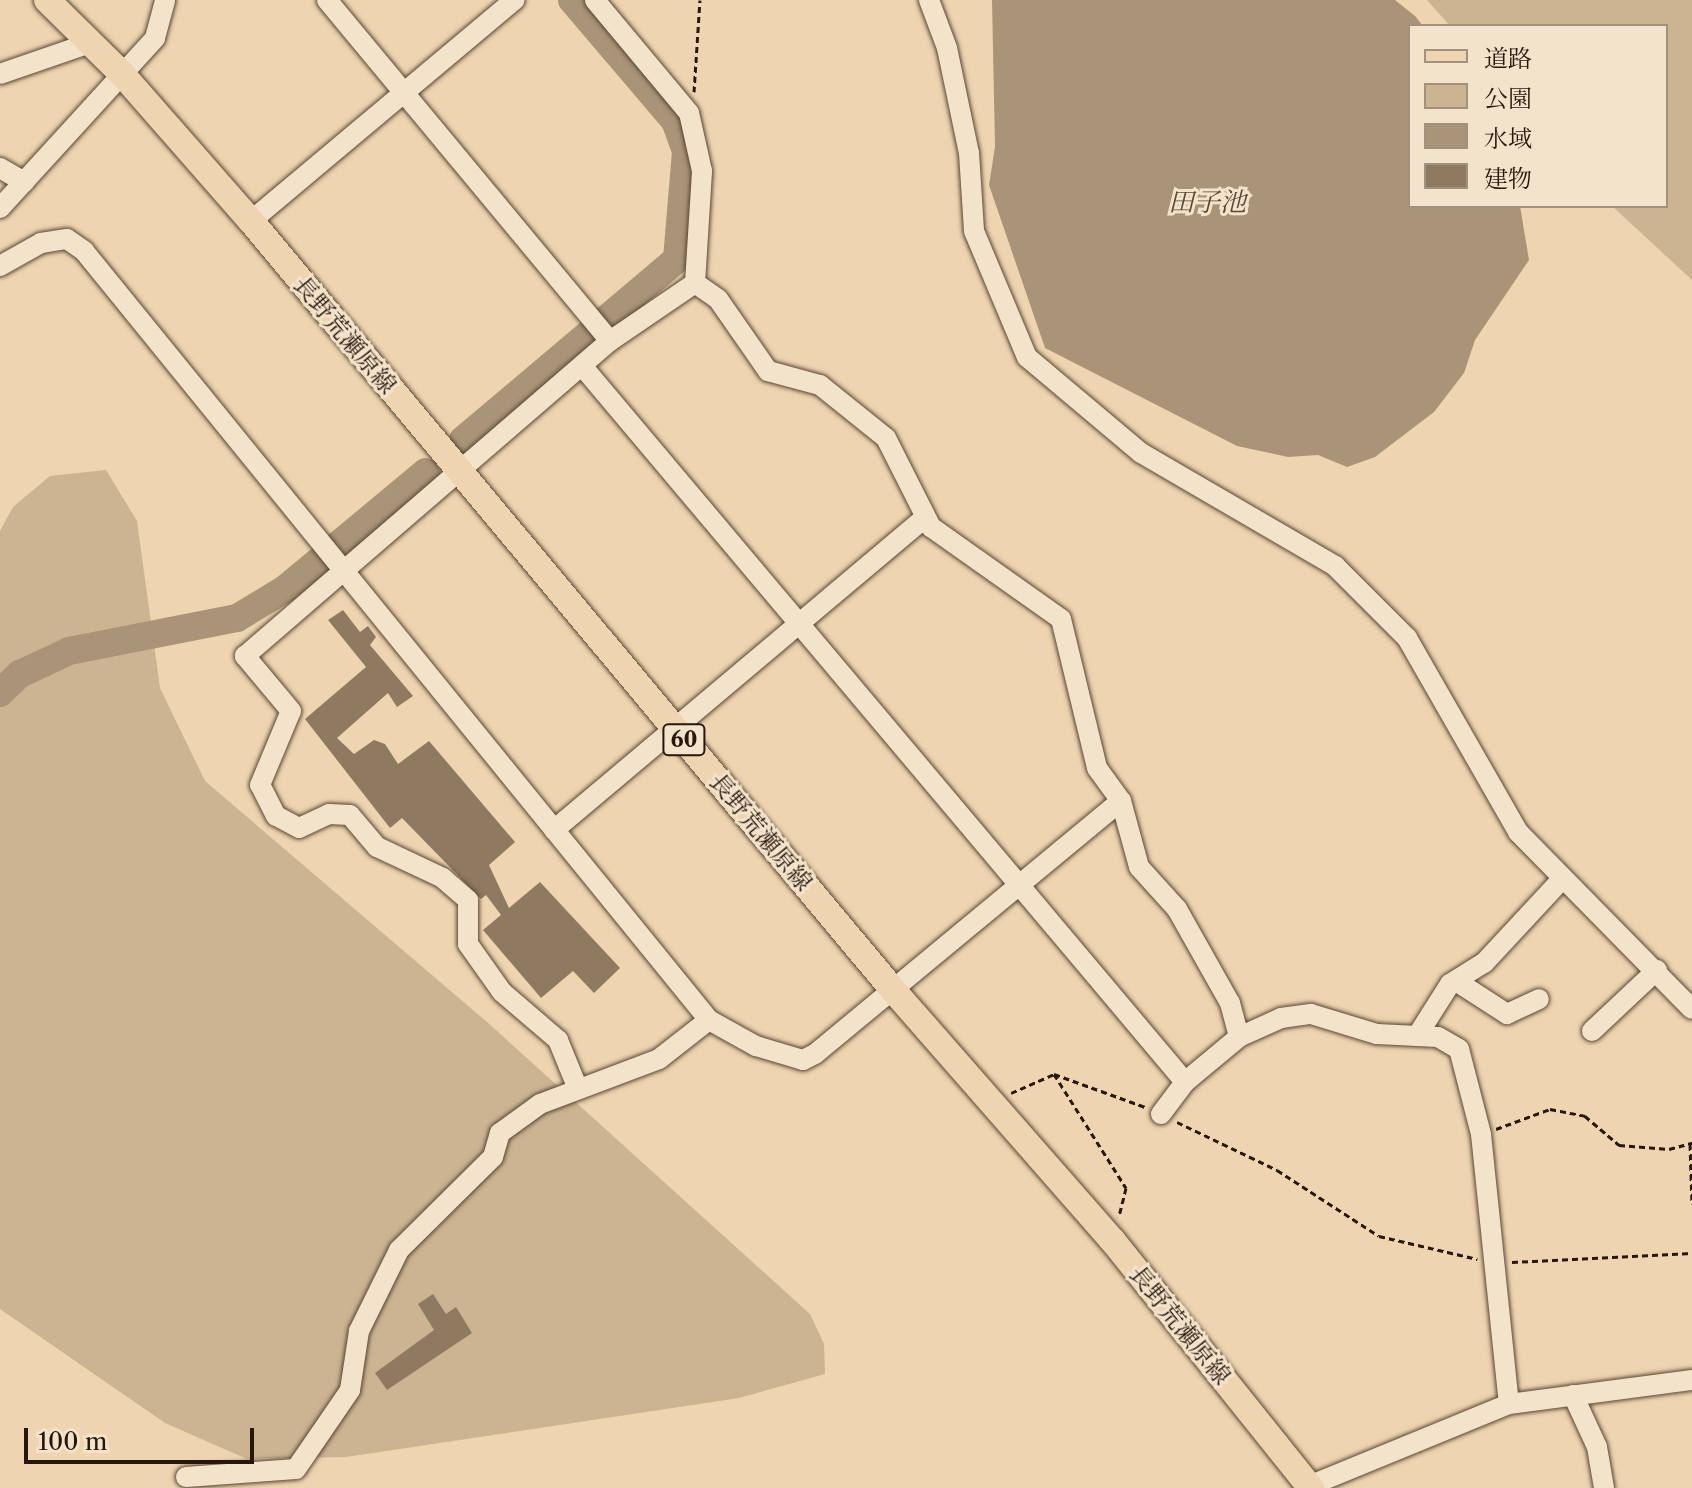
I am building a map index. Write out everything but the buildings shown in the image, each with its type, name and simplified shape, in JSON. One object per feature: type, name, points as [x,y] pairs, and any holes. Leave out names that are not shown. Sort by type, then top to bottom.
[{"type":"main road","name":"長野荒瀬原線","points":[[47,0],[123,75],[251,221],[894,991],[1113,1241],[1308,1487]]},
{"type":"street","points":[[0,208],[123,75],[163,25],[165,0]]},
{"type":"street","points":[[327,0],[608,338]]},
{"type":"street","points":[[251,221],[514,0]]},
{"type":"street","points":[[595,0],[689,113],[702,171],[695,283]]},
{"type":"street","points":[[929,0],[947,48],[969,153],[974,231],[1027,357],[1141,453],[1335,566],[1407,638],[1518,832],[1561,880],[1657,970],[1692,1009]]},
{"type":"street","points":[[0,74],[90,43]]},
{"type":"street","points":[[0,168],[24,182]]},
{"type":"street","points":[[0,266],[41,243],[67,239],[84,251],[317,545],[709,1020],[756,1046],[803,1060],[894,991],[1121,801]]},
{"type":"street","points":[[578,1089],[558,1040],[502,992],[468,944],[468,900],[443,878],[377,847],[350,815],[329,814],[299,828],[276,816],[260,785],[291,711],[245,656],[337,569],[583,367],[608,338],[695,283]]},
{"type":"street","points":[[695,283],[718,299],[768,371],[820,385],[886,438],[924,518],[1061,619],[1097,768],[1121,801],[1139,867],[1177,909],[1230,1003],[1239,1037]]},
{"type":"street","points":[[583,367],[1023,884],[1185,1082]]},
{"type":"street","points":[[554,830],[676,731],[924,518]]},
{"type":"street","points":[[1417,1036],[1456,981],[1484,963],[1561,880]]},
{"type":"street","points":[[1592,1031],[1657,970]]},
{"type":"street","points":[[1456,981],[1507,1014],[1539,999]]},
{"type":"street","points":[[1161,1114],[1185,1082],[1239,1037],[1281,1018],[1311,1014],[1377,1034],[1438,1037],[1459,1049],[1481,1134],[1509,1404]]},
{"type":"street","points":[[186,1477],[296,1469],[350,1390],[359,1331],[399,1250],[493,1157],[500,1133],[540,1104],[659,1059],[709,1020]]},
{"type":"street","points":[[1308,1487],[1509,1404],[1692,1380]]},
{"type":"street","points":[[1573,1395],[1597,1447],[1604,1488]]},
{"type":"path","points":[[689,113],[700,0]]},
{"type":"path","points":[[1054,1074],[1126,1188],[1113,1241]]},
{"type":"path","points":[[990,1101],[1054,1074],[1161,1114],[1277,1170],[1379,1236],[1494,1263],[1692,1253]]},
{"type":"path","points":[[1481,1134],[1550,1109],[1594,1120],[1619,1145],[1669,1149],[1691,1144],[1692,1204]]},
{"type":"green space","points":[[1427,0],[1692,0],[1692,280],[1614,208],[1668,208],[1668,24],[1448,24]]},
{"type":"green space","points":[[106,470],[137,521],[160,688],[205,781],[487,1022],[810,1314],[824,1344],[825,1374],[739,1398],[346,1457],[247,1459],[165,1423],[0,1309],[0,531],[13,507],[50,476]]},
{"type":"water","name":"田子池","points":[[992,0],[1395,0],[1421,24],[1408,24],[1408,208],[1520,208],[1529,260],[1475,340],[1464,373],[1434,412],[1375,457],[1347,467],[1318,455],[1288,457],[1237,446],[1045,348],[989,185],[995,147]]},
{"type":"waterway","points":[[463,440],[677,259],[686,151],[675,121],[572,0]]},
{"type":"waterway","points":[[0,693],[20,674],[69,651],[237,618],[285,589],[426,472]]}]
